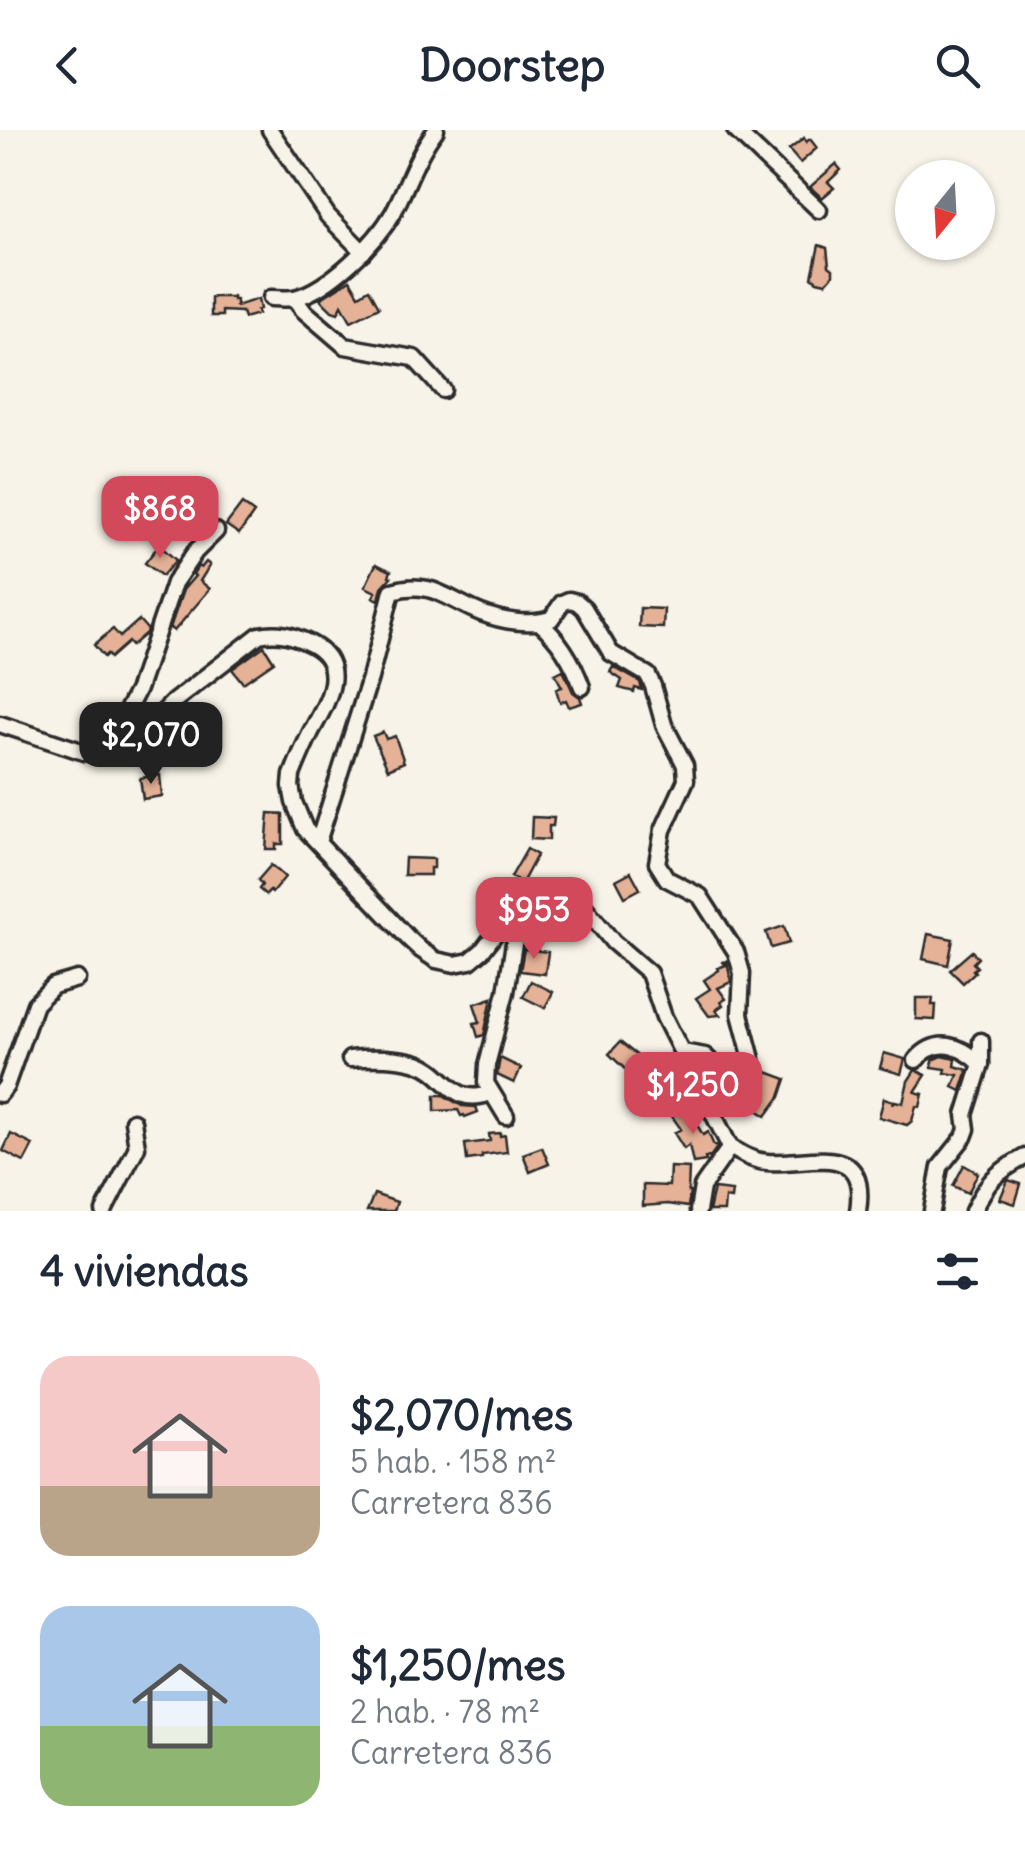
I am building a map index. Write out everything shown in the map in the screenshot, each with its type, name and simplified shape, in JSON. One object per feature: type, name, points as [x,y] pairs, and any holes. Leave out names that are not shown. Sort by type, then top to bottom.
[{"type":"street","points":[[270,130],[328,216],[364,252]]},
{"type":"street","points":[[271,298],[294,298],[335,277],[364,252],[392,215],[422,148],[436,130]]},
{"type":"street","points":[[735,130],[819,210]]},
{"type":"street","points":[[294,298],[345,346],[414,358],[444,390]]},
{"type":"street","points":[[104,755],[138,689],[174,583],[195,552],[216,531]]},
{"type":"street","points":[[318,842],[370,678],[392,592],[429,589],[480,612],[523,622],[551,619],[562,603],[577,602],[612,652],[648,675],[654,686],[664,725],[684,766],[686,780],[664,830],[657,863],[667,879],[700,896],[736,952],[742,973],[740,1014],[752,1058],[748,1078],[733,1084],[704,1056],[682,1052]]},
{"type":"street","points":[[540,622],[564,650],[582,687]]},
{"type":"street","points":[[0,724],[84,752],[118,752],[131,745],[173,702],[259,635],[275,632],[308,642],[322,650],[329,660],[332,684],[327,704],[292,775],[294,802],[305,828],[408,938],[436,960],[455,964],[470,961],[521,899],[547,891],[574,898],[613,942],[649,973],[664,1017],[730,1147],[747,1157],[768,1162],[829,1158],[840,1162],[858,1178],[858,1211]]},
{"type":"street","points":[[506,1116],[486,1083],[486,1065],[506,992],[521,899]]},
{"type":"street","points":[[0,1094],[35,1004],[52,986],[77,979]]},
{"type":"street","points":[[932,1211],[940,1167],[967,1129],[965,1115],[981,1064],[981,1041]]},
{"type":"street","points":[[916,1060],[929,1048],[943,1045],[968,1052],[981,1064]]},
{"type":"street","points":[[350,1058],[417,1062],[464,1096],[476,1098],[491,1093]]},
{"type":"street","points":[[104,1211],[137,1147],[133,1121]]},
{"type":"street","points":[[698,1211],[702,1186],[730,1147]]},
{"type":"street","points":[[972,1211],[986,1184],[1025,1157]]},
{"type":"building","points":[[804,138],[817,148],[800,163],[789,150]]},
{"type":"building","points":[[836,164],[841,170],[828,182],[834,188],[822,198],[810,187]]},
{"type":"building","points":[[819,245],[827,248],[829,266],[833,269],[826,283],[812,277]]},
{"type":"building","points":[[350,280],[359,295],[369,289],[379,307],[351,321],[342,305],[338,313],[320,299]]},
{"type":"building","points":[[214,297],[233,297],[236,306],[258,299],[260,309],[258,314],[244,318],[242,312],[222,311],[222,316],[211,316]]},
{"type":"building","points":[[242,504],[254,513],[239,534],[226,525]]},
{"type":"building","points":[[159,545],[176,560],[162,576],[145,563]]},
{"type":"building","points":[[206,562],[210,565],[200,581],[210,589],[174,631],[170,628],[183,590],[198,566],[201,568]]},
{"type":"building","points":[[376,564],[391,571],[379,600],[373,597],[376,592],[365,587]]},
{"type":"building","points":[[640,608],[664,609],[663,628],[639,627]]},
{"type":"building","points":[[139,620],[146,633],[110,658],[107,654],[104,657],[94,645],[113,629],[120,637]]},
{"type":"building","points":[[264,646],[274,662],[243,683],[232,669]]},
{"type":"building","points":[[613,667],[640,682],[642,690],[619,688],[622,680],[610,672]]},
{"type":"building","points":[[563,670],[582,703],[569,707],[566,700],[560,702],[556,689],[562,687],[555,674]]},
{"type":"building","points":[[383,732],[386,739],[395,736],[404,762],[388,769],[373,736]]},
{"type":"building","points":[[160,775],[162,796],[143,799],[140,778]]},
{"type":"building","points":[[269,813],[283,814],[283,844],[276,844],[276,849],[266,849]]},
{"type":"building","points":[[532,817],[554,818],[553,826],[549,826],[549,840],[531,839]]},
{"type":"building","points":[[527,849],[537,855],[522,883],[511,877]]},
{"type":"building","points":[[405,858],[434,859],[434,868],[430,868],[430,875],[404,875]]},
{"type":"building","points":[[271,865],[285,877],[266,895],[259,889],[262,885],[258,880]]},
{"type":"building","points":[[631,872],[640,889],[625,897],[616,880]]},
{"type":"building","points":[[784,926],[789,943],[771,948],[766,932]]},
{"type":"building","points":[[928,934],[953,939],[948,965],[923,959]]},
{"type":"building","points":[[524,949],[548,952],[545,974],[520,971]]},
{"type":"building","points":[[972,951],[978,958],[973,963],[977,967],[963,983],[950,970]]},
{"type":"building","points":[[727,961],[731,982],[718,988],[726,999],[716,1010],[720,1015],[709,1016],[696,998],[710,989],[704,980]]},
{"type":"building","points":[[531,981],[553,992],[545,1008],[523,997]]},
{"type":"building","points":[[492,998],[484,1035],[478,1037],[474,1023],[480,1022],[474,1004]]},
{"type":"building","points":[[916,998],[933,998],[935,1020],[916,1019]]},
{"type":"building","points":[[620,1042],[639,1057],[628,1072],[609,1054]]},
{"type":"building","points":[[884,1053],[905,1059],[901,1074],[880,1068]]},
{"type":"building","points":[[942,1056],[956,1059],[955,1066],[968,1070],[961,1091],[953,1087],[958,1075],[932,1067],[933,1060]]},
{"type":"building","points":[[500,1058],[521,1068],[514,1083],[497,1075]]},
{"type":"building","points":[[915,1070],[926,1075],[915,1092],[923,1094],[912,1121],[907,1125],[879,1117],[884,1098],[894,1101],[893,1105],[895,1101],[903,1103]]},
{"type":"building","points":[[767,1072],[786,1079],[780,1097],[766,1116],[751,1106]]},
{"type":"building","points":[[435,1095],[476,1107],[478,1112],[465,1117],[458,1110],[435,1111]]},
{"type":"building","points":[[686,1106],[703,1135],[708,1132],[714,1146],[718,1146],[706,1161],[693,1163],[689,1145],[684,1149],[674,1133],[681,1129],[671,1115]]},
{"type":"building","points":[[11,1134],[33,1145],[24,1162],[3,1151]]},
{"type":"building","points":[[489,1134],[505,1135],[507,1152],[467,1160],[465,1144],[490,1141]]},
{"type":"building","points":[[542,1147],[549,1164],[530,1172],[523,1154]]},
{"type":"building","points":[[964,1165],[978,1173],[968,1193],[953,1186]]},
{"type":"building","points":[[670,1167],[689,1168],[688,1207],[643,1206],[643,1185],[669,1186]]},
{"type":"building","points":[[1008,1180],[1021,1184],[1015,1204],[1000,1199]]},
{"type":"building","points":[[714,1189],[732,1191],[731,1199],[725,1198],[724,1211],[709,1211]]},
{"type":"building","points":[[374,1194],[397,1202],[394,1211],[367,1211]]}]
